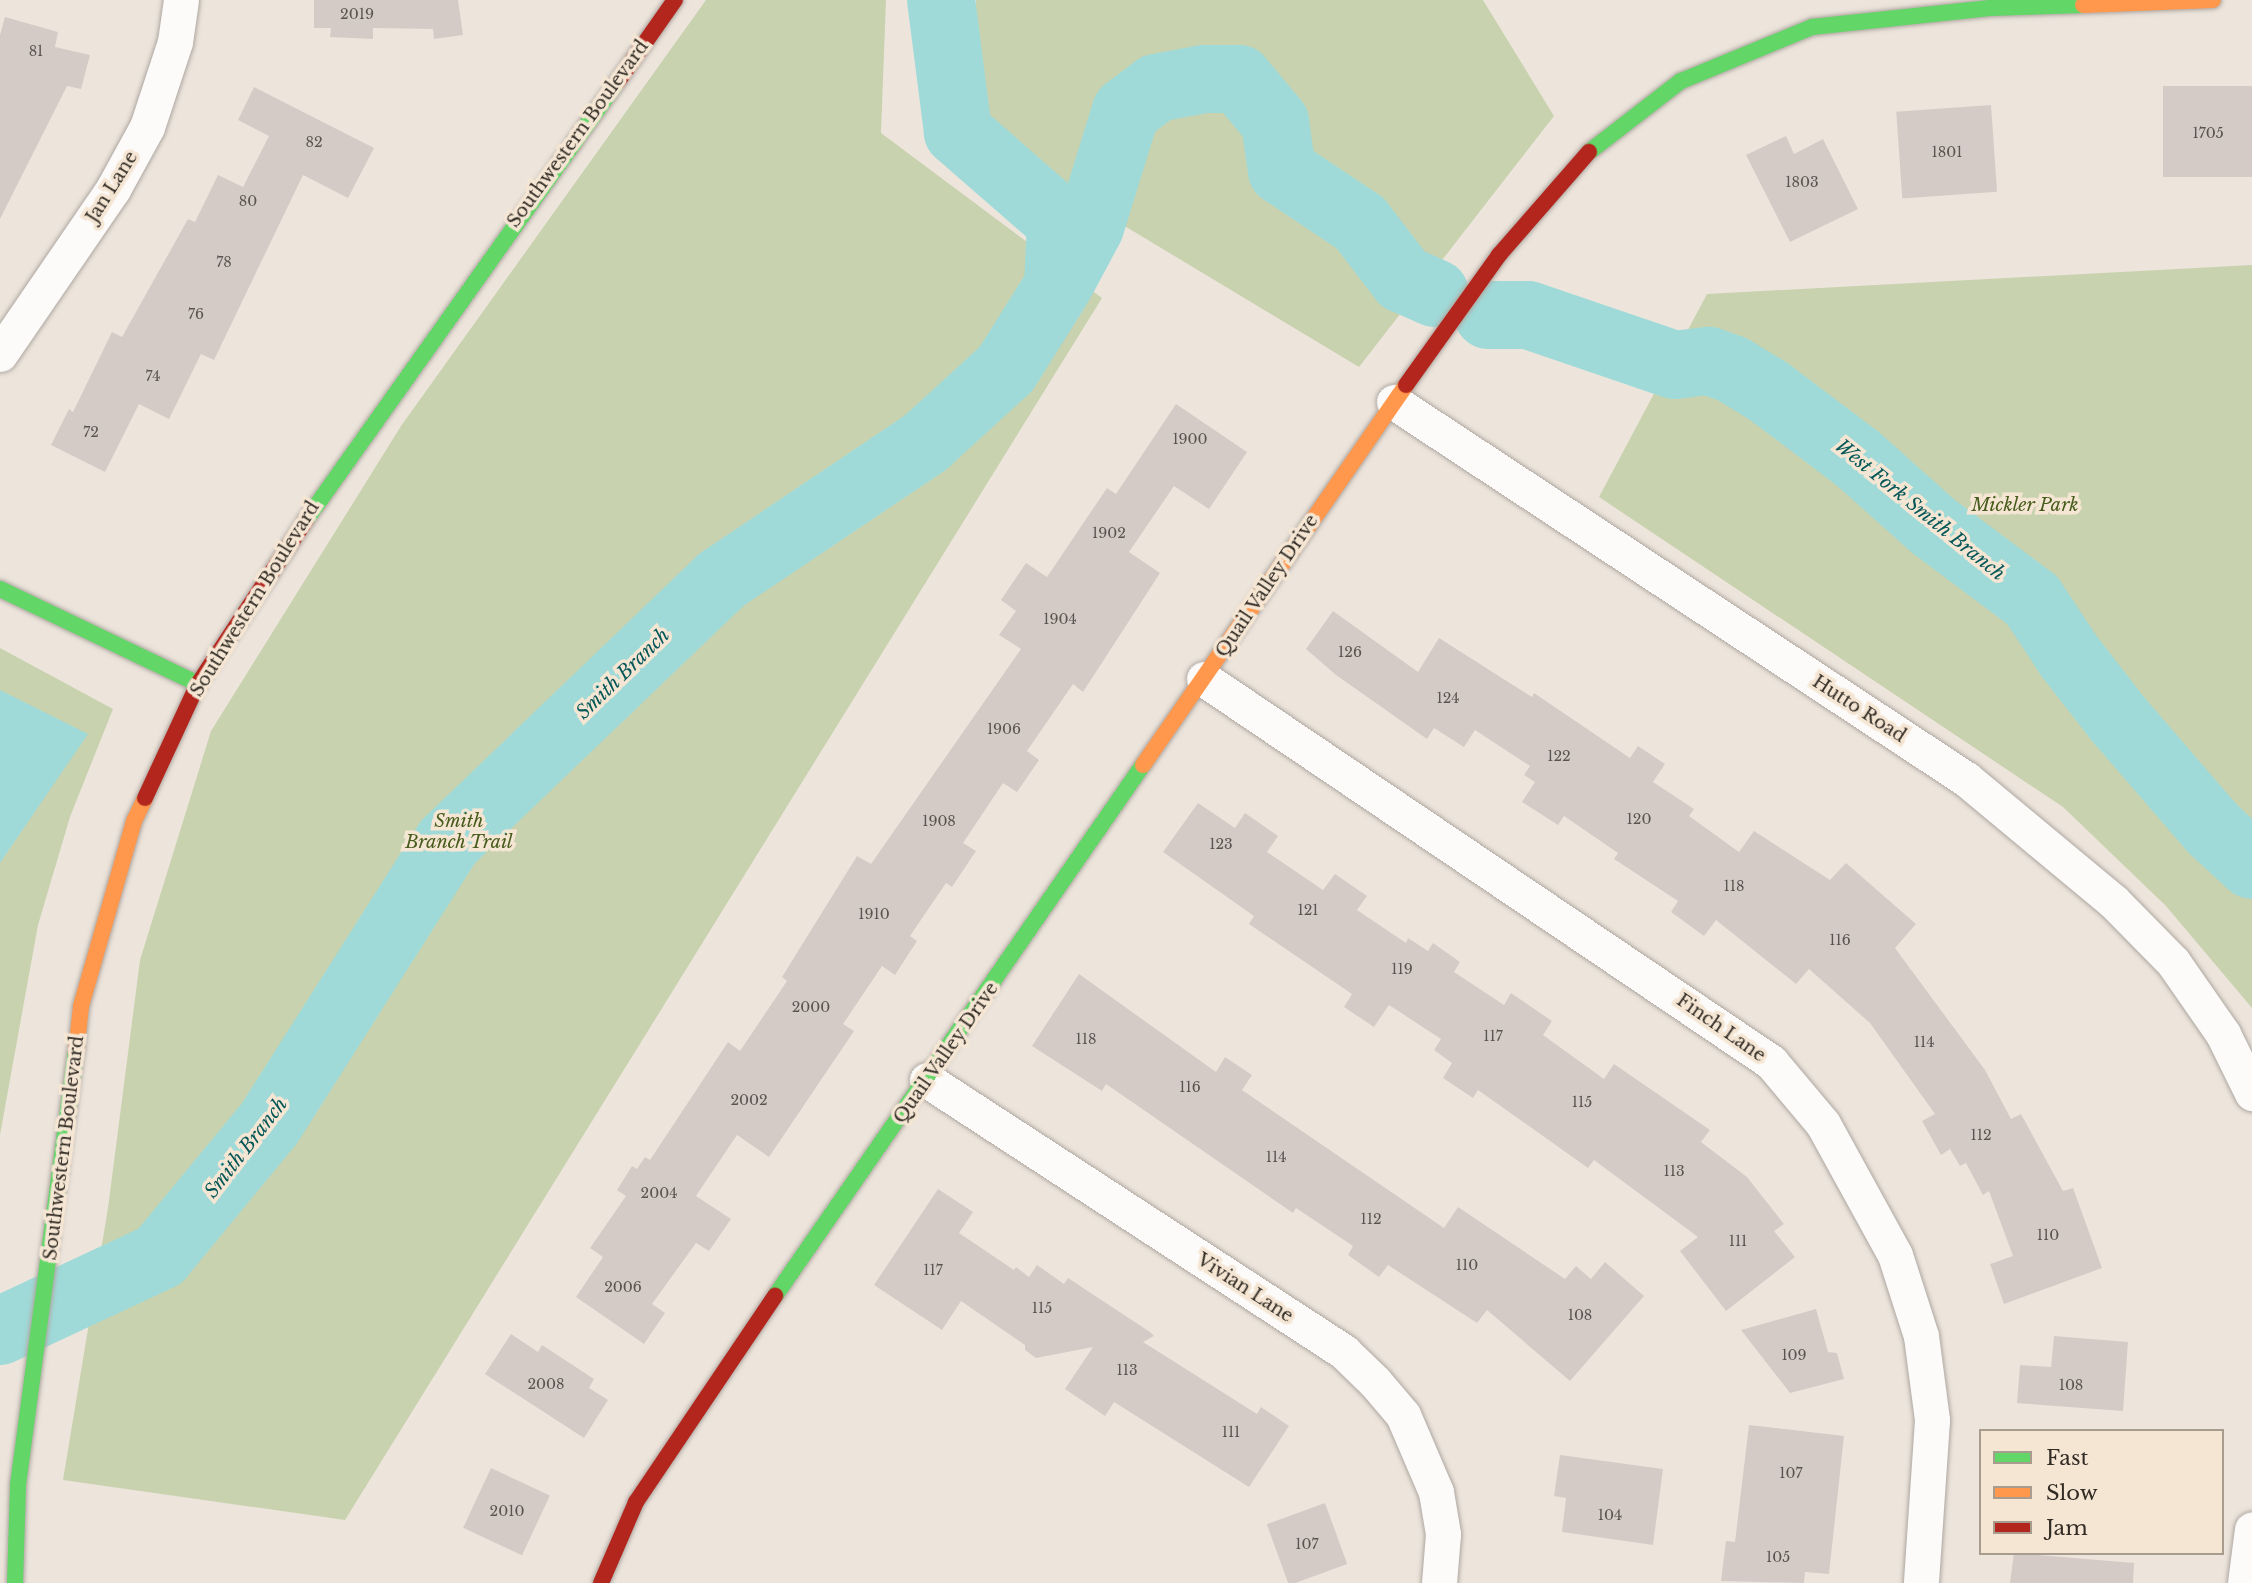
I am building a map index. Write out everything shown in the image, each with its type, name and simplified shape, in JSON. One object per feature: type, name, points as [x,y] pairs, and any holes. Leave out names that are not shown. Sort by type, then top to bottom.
[{"type":"street","name":"Jan Lane","points":[[0,354],[113,189],[147,127],[175,42],[181,0]]},
{"type":"street","name":"Southwestern Boulevard","points":[[15,1583],[18,1485],[69,1130],[81,1006],[134,821],[198,684],[334,475],[675,0]]},
{"type":"street","name":"Quail Valley Drive","points":[[601,1583],[636,1502],[1394,402],[1533,213],[1586,155],[1681,81],[1812,27],[1989,4],[2213,0]]},
{"type":"street","name":"Hutto Road","points":[[1394,402],[1966,779],[2113,901],[2173,962],[2223,1034],[2252,1093]]},
{"type":"street","points":[[0,589],[198,684]]},
{"type":"street","name":"Finch Lane","points":[[1204,678],[1771,1062],[1823,1124],[1895,1255],[1921,1336],[1932,1420],[1921,1583]]},
{"type":"street","name":"Vivian Lane","points":[[927,1080],[1344,1352],[1375,1382],[1403,1415],[1436,1492],[1443,1534],[1439,1583]]},
{"type":"street","points":[[2245,1583],[2252,1529]]},
{"type":"green space","name":"Smith Branch Trail","points":[[706,0],[886,0],[881,133],[1102,298],[345,1520],[63,1480],[108,1208],[140,960],[211,731],[401,426]]},
{"type":"green space","points":[[976,0],[1483,0],[1554,116],[1359,367],[990,145],[976,76]]},
{"type":"green space","name":"Mickler Park","points":[[2252,265],[2252,1008],[2166,906],[2063,807],[1599,497],[1707,294]]},
{"type":"green space","points":[[0,648],[113,709],[70,817],[38,925],[0,1135]]},
{"type":"water","points":[[0,690],[88,734],[0,863]]},
{"type":"building","points":[[314,0],[458,0],[463,35],[434,39],[433,29],[373,28],[373,39],[330,37],[331,28],[314,28]]},
{"type":"building","points":[[5,17],[58,32],[55,47],[90,55],[81,89],[67,86],[0,219],[0,35]]},
{"type":"building","points":[[2163,86],[2252,86],[2252,177],[2163,177]]},
{"type":"building","points":[[254,87],[374,148],[348,198],[303,175],[214,360],[201,354],[169,419],[139,404],[105,472],[51,445],[69,409],[73,412],[112,332],[122,337],[188,219],[195,222],[218,175],[243,187],[269,136],[238,120]]},
{"type":"building","points":[[1991,105],[1997,192],[1902,198],[1896,112]]},
{"type":"building","points":[[1786,136],[1794,154],[1823,139],[1858,209],[1790,242],[1746,155]]},
{"type":"building","points":[[1176,404],[1247,452],[1209,509],[1174,486],[1129,552],[1160,573],[1083,692],[1073,684],[1027,751],[1039,760],[1017,792],[1003,783],[963,843],[976,851],[952,887],[946,883],[910,936],[917,941],[895,975],[882,966],[843,1024],[854,1031],[769,1157],[737,1135],[696,1196],[731,1219],[709,1251],[696,1243],[652,1304],[665,1313],[644,1344],[576,1297],[603,1257],[590,1248],[626,1196],[617,1190],[632,1166],[637,1169],[645,1157],[650,1160],[728,1042],[740,1051],[787,981],[782,977],[857,856],[871,864],[1021,649],[999,635],[1016,611],[1001,600],[1026,563],[1047,577],[1107,488],[1116,494]]},
{"type":"building","points":[[1333,611],[1418,672],[1439,638],[1532,697],[1534,693],[1630,758],[1638,746],[1665,764],[1653,782],[1694,809],[1689,816],[1739,852],[1754,831],[1830,880],[1846,863],[1916,924],[1895,948],[1985,1070],[2011,1119],[2021,1114],[2063,1191],[2073,1188],[2102,1268],[2004,1304],[1990,1264],[2013,1256],[1989,1191],[1983,1195],[1966,1163],[1960,1166],[1950,1149],[1941,1155],[1922,1121],[1935,1114],[1870,1023],[1809,969],[1796,984],[1716,920],[1704,936],[1671,912],[1678,901],[1614,859],[1618,853],[1564,816],[1558,825],[1522,802],[1535,782],[1524,775],[1530,766],[1475,730],[1464,747],[1434,728],[1427,739],[1336,675],[1306,649]]},
{"type":"building","points":[[1198,803],[1235,828],[1245,813],[1278,836],[1267,852],[1323,890],[1335,874],[1367,896],[1357,910],[1406,943],[1408,938],[1428,951],[1433,943],[1460,962],[1454,972],[1504,1005],[1511,993],[1552,1021],[1543,1035],[1604,1079],[1614,1064],[1710,1130],[1701,1142],[1747,1177],[1784,1224],[1774,1231],[1795,1257],[1726,1311],[1680,1251],[1698,1237],[1594,1160],[1588,1168],[1478,1090],[1473,1098],[1443,1078],[1452,1063],[1434,1050],[1441,1039],[1389,1005],[1374,1027],[1344,1007],[1352,994],[1249,924],[1254,916],[1163,852]]},
{"type":"building","points":[[1079,974],[1216,1072],[1225,1057],[1252,1075],[1242,1090],[1444,1228],[1458,1207],[1565,1279],[1576,1266],[1591,1279],[1605,1262],[1644,1296],[1570,1381],[1487,1310],[1477,1323],[1388,1265],[1379,1277],[1348,1255],[1353,1246],[1296,1208],[1293,1213],[1106,1084],[1102,1091],[1032,1046]]},
{"type":"building","points":[[938,1189],[973,1212],[959,1233],[1029,1277],[1037,1265],[1064,1284],[1068,1278],[1154,1336],[1143,1342],[1257,1414],[1261,1407],[1289,1426],[1249,1487],[1114,1402],[1105,1416],[1065,1389],[1093,1347],[1036,1358],[1025,1350],[1025,1345],[961,1301],[942,1330],[874,1285]]},
{"type":"building","points":[[1816,1309],[1828,1352],[1837,1353],[1844,1379],[1790,1393],[1741,1330]]},
{"type":"building","points":[[511,1334],[538,1352],[542,1345],[594,1379],[589,1388],[608,1400],[584,1438],[485,1374]]},
{"type":"building","points":[[2054,1336],[2128,1342],[2123,1411],[2017,1403],[2020,1365],[2051,1367]]},
{"type":"building","points":[[1749,1425],[1844,1436],[1829,1574],[1805,1572],[1804,1583],[1721,1581],[1726,1541],[1735,1542]]},
{"type":"building","points":[[1560,1455],[1663,1469],[1653,1545],[1562,1532],[1566,1498],[1554,1496]]},
{"type":"building","points":[[491,1468],[550,1495],[522,1555],[463,1528]]},
{"type":"building","points":[[1325,1503],[1347,1564],[1295,1583],[1288,1583],[1267,1524]]},
{"type":"building","points":[[2014,1555],[2134,1563],[2133,1583],[2010,1583]]},
{"type":"waterway","name":"Smith Branch","points":[[0,1331],[160,1256],[269,1124],[448,842],[721,580],[926,442],[1006,369],[1058,286],[1061,222],[958,132],[941,0]]},
{"type":"waterway","name":"West Fork Smith Branch","points":[[1061,281],[1090,227],[1126,111],[1156,88],[1204,79],[1239,79],[1275,122],[1282,171],[1360,223],[1403,279],[1435,293]]},
{"type":"waterway","name":"West Fork Smith Branch","points":[[1488,315],[1528,315],[1675,365],[1709,361],[1732,369],[1768,391],[1857,458],[1933,526],[2032,600],[2069,656],[2118,719],[2213,829],[2252,865]]},
{"type":"traffic: fast","points":[[1589,152],[1681,81],[1812,27],[1990,8],[2083,5]]},
{"type":"traffic: fast","points":[[306,520],[618,81]]},
{"type":"traffic: fast","points":[[0,589],[198,684]]},
{"type":"traffic: fast","points":[[775,1296],[1143,765]]},
{"type":"traffic: fast","points":[[15,1583],[18,1485],[76,1053]]},
{"type":"traffic: slow","points":[[2083,5],[2213,0]]},
{"type":"traffic: slow","points":[[1143,765],[1406,385]]},
{"type":"traffic: slow","points":[[76,1053],[81,1006],[134,821],[145,798]]},
{"type":"traffic: jam","points":[[618,81],[675,0]]},
{"type":"traffic: jam","points":[[1406,385],[1499,255],[1589,152]]},
{"type":"traffic: jam","points":[[145,798],[198,684],[306,520]]},
{"type":"traffic: jam","points":[[601,1583],[636,1502],[775,1296]]}]
